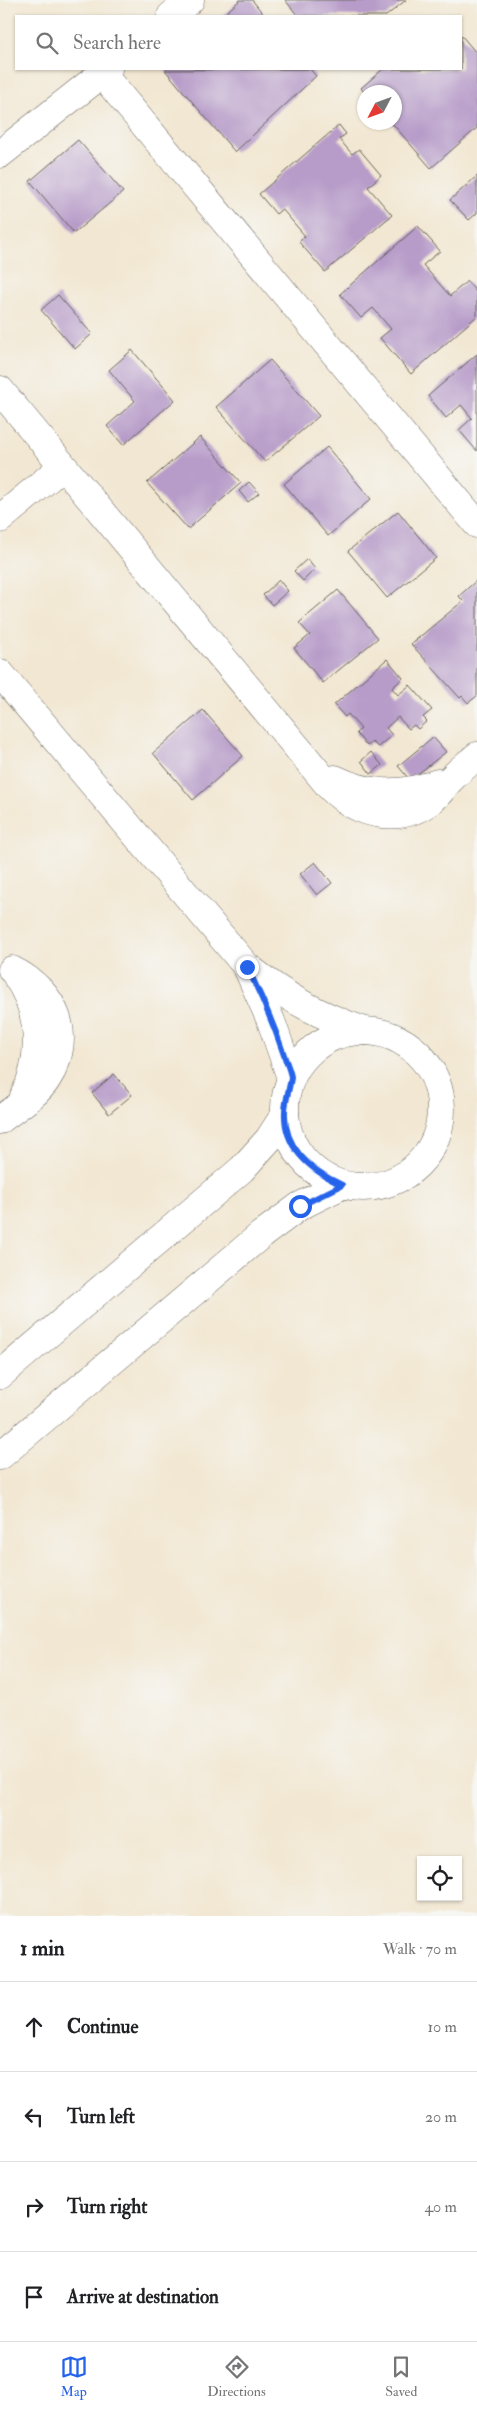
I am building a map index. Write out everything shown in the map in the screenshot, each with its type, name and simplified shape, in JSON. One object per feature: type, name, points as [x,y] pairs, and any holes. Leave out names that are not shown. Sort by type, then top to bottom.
[{"type":"street","points":[[171,15],[190,0]]},
{"type":"street","points":[[0,154],[105,71],[477,524]]},
{"type":"street","points":[[0,390],[318,770],[350,786],[386,794],[405,793],[452,777],[477,756]]},
{"type":"street","points":[[0,519],[63,466]]},
{"type":"street","points":[[0,673],[247,967],[291,999],[315,1012],[366,1031],[390,1036],[411,1047],[428,1065],[438,1086],[442,1110],[438,1134],[427,1156],[410,1172],[390,1184],[366,1188],[342,1185],[320,1175],[302,1159],[290,1138],[285,1114],[286,1096],[291,1078],[303,1058],[322,1043],[343,1033],[366,1031]]},
{"type":"street","points":[[0,1120],[21,1102],[34,1070],[36,1035],[29,1001],[6,964]]},
{"type":"street","points":[[247,967],[271,1022],[291,1078]]},
{"type":"street","points":[[0,1375],[242,1169],[258,1153],[285,1114]]},
{"type":"street","points":[[0,1456],[261,1235],[300,1206],[342,1185]]},
{"type":"building","points":[[240,0],[252,0],[264,15],[223,15]]},
{"type":"building","points":[[285,0],[406,0],[387,15],[297,15]]},
{"type":"building","points":[[462,36],[477,54],[477,128],[431,168],[398,130],[402,130],[402,85],[364,85],[382,70],[462,70]]},
{"type":"building","points":[[165,70],[311,70],[316,76],[235,152]]},
{"type":"building","points":[[339,125],[346,134],[339,139],[352,154],[359,149],[381,175],[368,187],[392,215],[325,272],[299,242],[305,236],[282,209],[276,214],[259,194]]},
{"type":"building","points":[[78,140],[123,192],[74,233],[30,181]]},
{"type":"building","points":[[477,176],[477,213],[469,220],[450,200]]},
{"type":"building","points":[[418,226],[440,251],[423,265],[450,296],[467,281],[477,293],[477,316],[411,374],[380,338],[391,329],[373,308],[361,318],[340,294]]},
{"type":"building","points":[[58,295],[92,334],[75,349],[41,310]]},
{"type":"building","points":[[132,350],[175,400],[123,445],[107,426],[135,401],[109,370]]},
{"type":"building","points":[[477,354],[477,451],[459,430],[472,418],[461,405],[446,418],[428,396]]},
{"type":"building","points":[[270,360],[319,416],[265,462],[216,407]]},
{"type":"building","points":[[200,437],[241,483],[188,529],[147,483]]},
{"type":"building","points":[[327,447],[371,499],[328,536],[284,484]]},
{"type":"building","points":[[249,482],[259,493],[248,502],[239,491]]},
{"type":"building","points":[[398,511],[436,558],[387,598],[348,551]]},
{"type":"building","points":[[307,559],[315,569],[303,581],[294,571]]},
{"type":"building","points":[[279,580],[288,591],[272,605],[263,595]]},
{"type":"building","points":[[477,580],[477,696],[468,703],[462,696],[460,698],[411,644],[463,601],[459,596]]},
{"type":"building","points":[[338,590],[378,638],[323,683],[294,648],[310,635],[299,623]]},
{"type":"building","points":[[387,659],[403,678],[392,688],[398,695],[410,685],[432,710],[423,717],[427,721],[418,729],[414,725],[409,729],[398,717],[386,728],[392,735],[378,747],[372,742],[367,746],[356,733],[361,729],[348,714],[345,717],[334,705]]},
{"type":"building","points":[[203,710],[243,756],[193,800],[153,753]]},
{"type":"building","points":[[433,737],[446,752],[410,780],[398,766]]},
{"type":"building","points":[[371,752],[382,765],[371,774],[361,761]]},
{"type":"building","points":[[315,862],[332,883],[317,895],[300,874]]},
{"type":"building","points":[[114,1074],[132,1095],[109,1114],[92,1093]]},
{"type":"route","points":[[247,967],[282,1049],[291,1078],[286,1096],[285,1114],[290,1138],[302,1159],[320,1175],[342,1185],[300,1206]]}]
